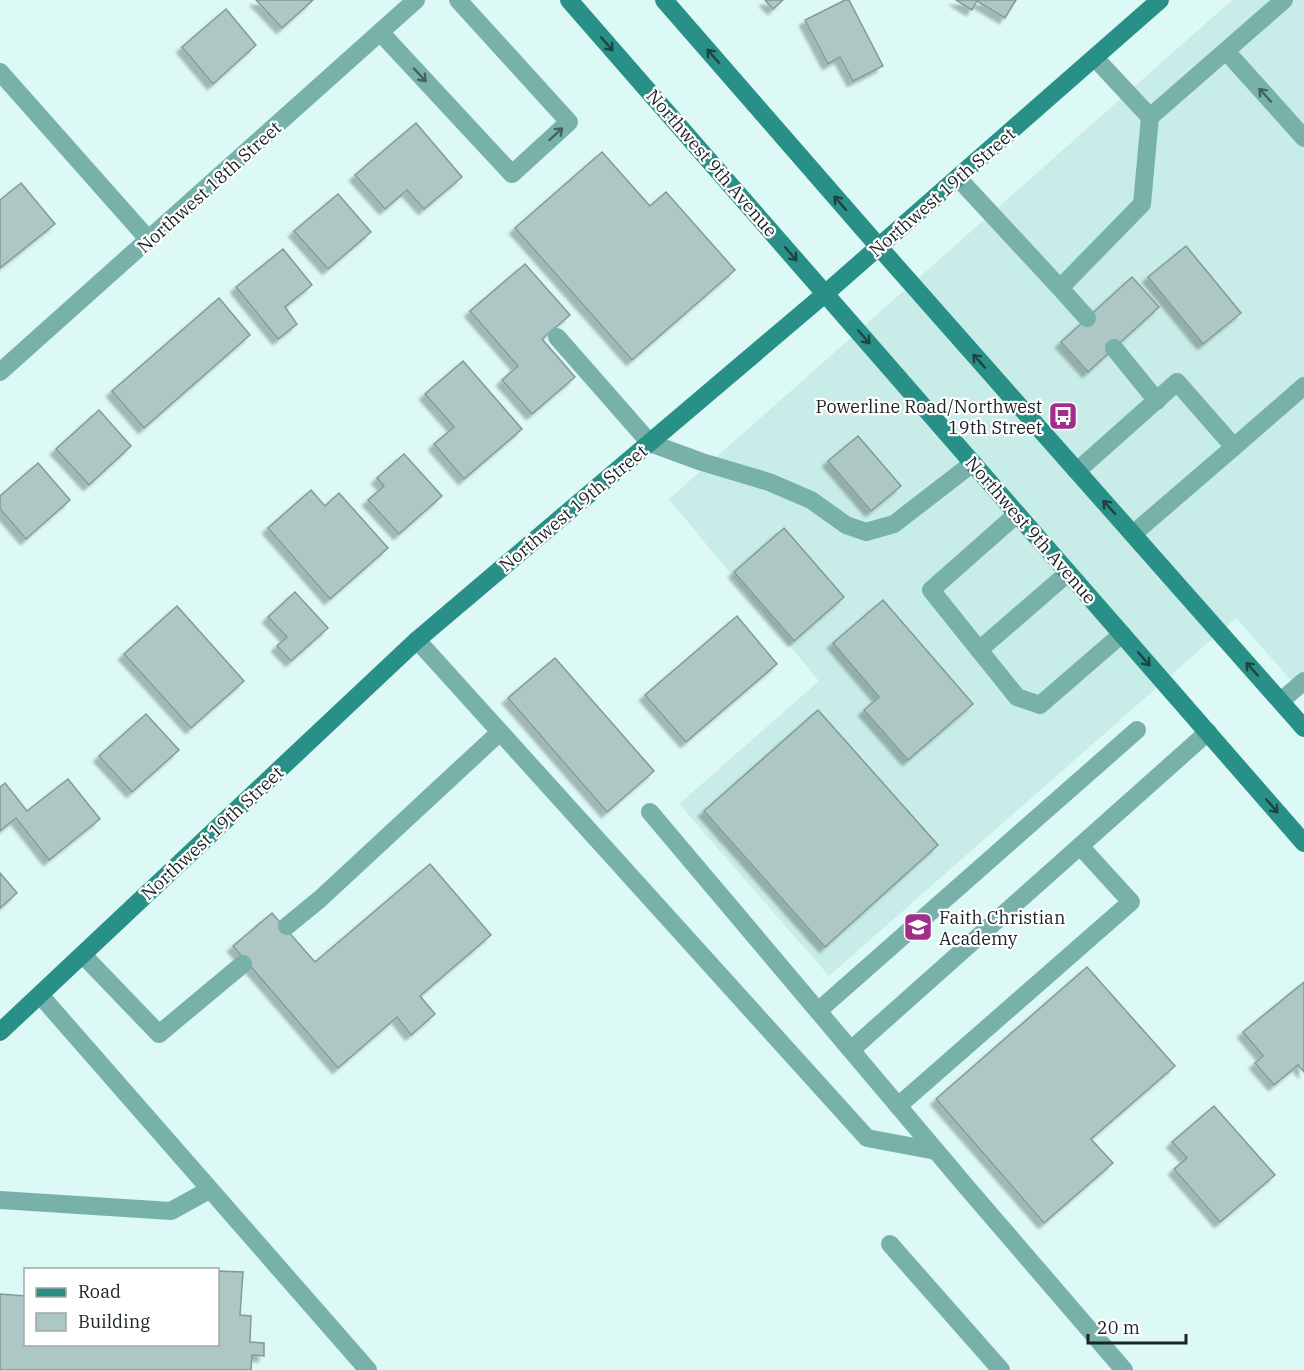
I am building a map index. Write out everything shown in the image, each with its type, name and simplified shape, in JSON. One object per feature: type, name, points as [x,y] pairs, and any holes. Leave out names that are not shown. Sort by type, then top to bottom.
[{"type":"main road","name":"Northwest 9th Avenue","points":[[569,0],[1304,843]]},
{"type":"main road","points":[[664,0],[1304,728]]},
{"type":"main road","name":"Northwest 19th Street","points":[[0,1032],[417,640],[826,293],[1160,0]]},
{"type":"street","name":"Northwest 18th Street","points":[[0,372],[416,0]]},
{"type":"street","points":[[381,32],[512,174],[569,122],[458,0]]},
{"type":"street","points":[[1060,288],[1142,204],[1150,117],[1284,0]]},
{"type":"street","points":[[1226,51],[1304,138]]},
{"type":"street","points":[[1095,58],[1150,117]]},
{"type":"street","points":[[0,72],[149,240]]},
{"type":"street","points":[[958,178],[1088,318]]},
{"type":"street","points":[[558,337],[650,443],[702,462],[769,482],[811,500],[846,525],[866,532],[894,524],[973,463]]},
{"type":"street","points":[[1114,348],[1157,401]]},
{"type":"street","points":[[1077,471],[1177,382],[1234,447]]},
{"type":"street","points":[[1133,534],[1304,386]]},
{"type":"street","points":[[1017,514],[931,590],[1017,697],[1040,705],[1122,634]]},
{"type":"street","points":[[979,650],[1068,573]]},
{"type":"street","points":[[417,640],[867,1138],[936,1152]]},
{"type":"street","points":[[1281,701],[1304,681]]},
{"type":"street","points":[[818,1011],[1137,730]]},
{"type":"street","points":[[287,926],[320,899],[500,732]]},
{"type":"street","points":[[850,1050],[1208,732]]},
{"type":"street","points":[[650,812],[936,1152],[1124,1370]]},
{"type":"street","points":[[898,1106],[1131,902],[1080,846]]},
{"type":"street","points":[[83,955],[159,1034],[243,964]]},
{"type":"street","points":[[40,995],[368,1370]]},
{"type":"street","points":[[0,1200],[171,1211],[209,1190]]},
{"type":"street","points":[[891,1244],[1001,1370]]},
{"type":"shaded area","points":[[1232,0],[1304,0],[1304,695],[1236,618],[829,976],[679,804],[819,681],[669,499]]},
{"type":"building","points":[[256,0],[313,0],[282,28]]},
{"type":"building","points":[[765,0],[783,0],[773,9]]},
{"type":"building","points":[[849,0],[883,66],[853,81],[840,57],[828,64],[805,20]]},
{"type":"building","points":[[956,0],[1016,0],[1005,18],[977,1],[972,10]]},
{"type":"building","points":[[226,9],[256,45],[213,84],[182,47]]},
{"type":"building","points":[[416,123],[462,177],[424,209],[407,190],[385,209],[355,175]]},
{"type":"building","points":[[602,152],[650,206],[666,192],[735,270],[632,360],[515,228]]},
{"type":"building","points":[[21,183],[55,224],[0,268],[0,200]]},
{"type":"building","points":[[338,194],[371,232],[328,269],[294,231]]},
{"type":"building","points":[[1186,246],[1241,313],[1203,344],[1148,277]]},
{"type":"building","points":[[283,249],[312,285],[285,307],[297,324],[278,339],[236,287]]},
{"type":"building","points":[[525,264],[570,315],[542,339],[575,377],[532,414],[502,380],[518,366],[470,311]]},
{"type":"building","points":[[1132,277],[1159,307],[1088,372],[1061,342]]},
{"type":"building","points":[[219,298],[250,335],[144,428],[112,391]]},
{"type":"building","points":[[463,361],[522,429],[464,479],[434,444],[454,427],[425,394]]},
{"type":"building","points":[[99,410],[131,446],[89,485],[56,449]]},
{"type":"building","points":[[858,436],[901,486],[871,511],[828,461]]},
{"type":"building","points":[[404,454],[442,496],[399,534],[368,500],[384,486],[377,478]]},
{"type":"building","points":[[38,463],[70,500],[26,539],[0,509],[0,496]]},
{"type":"building","points":[[311,490],[325,506],[339,493],[388,548],[330,599],[268,528]]},
{"type":"building","points":[[784,528],[844,597],[794,641],[734,572]]},
{"type":"building","points":[[295,592],[328,628],[291,661],[277,646],[287,637],[268,617]]},
{"type":"building","points":[[883,600],[973,704],[908,760],[864,710],[879,697],[833,643]]},
{"type":"building","points":[[177,606],[244,681],[191,728],[124,654]]},
{"type":"building","points":[[737,616],[777,664],[686,742],[645,695]]},
{"type":"building","points":[[555,658],[654,771],[607,812],[508,698]]},
{"type":"building","points":[[818,710],[938,845],[825,947],[704,811]]},
{"type":"building","points":[[146,714],[179,750],[132,792],[99,756]]},
{"type":"building","points":[[68,779],[100,819],[49,860],[16,818],[0,831],[0,787],[5,783],[27,811]]},
{"type":"building","points":[[430,864],[491,935],[420,996],[435,1014],[411,1035],[397,1017],[338,1068],[233,946],[272,913],[315,962]]},
{"type":"building","points":[[0,873],[17,893],[0,908]]},
{"type":"building","points":[[1087,967],[1175,1066],[1091,1139],[1113,1163],[1044,1223],[936,1099]]},
{"type":"building","points":[[1304,982],[1304,1072],[1298,1065],[1274,1085],[1255,1063],[1263,1056],[1243,1032]]},
{"type":"building","points":[[1214,1106],[1275,1175],[1220,1222],[1174,1169],[1187,1158],[1172,1142]]},
{"type":"building","points":[[219,1271],[243,1272],[240,1315],[251,1316],[250,1342],[264,1343],[264,1356],[252,1355],[251,1370],[0,1370],[0,1294],[24,1296],[24,1346],[219,1346]]},
{"type":"place","name":"Powerline Road/Northwest 19th Street","points":[[1063,416]]},
{"type":"place","name":"Faith Christian Academy","points":[[918,927]]}]
